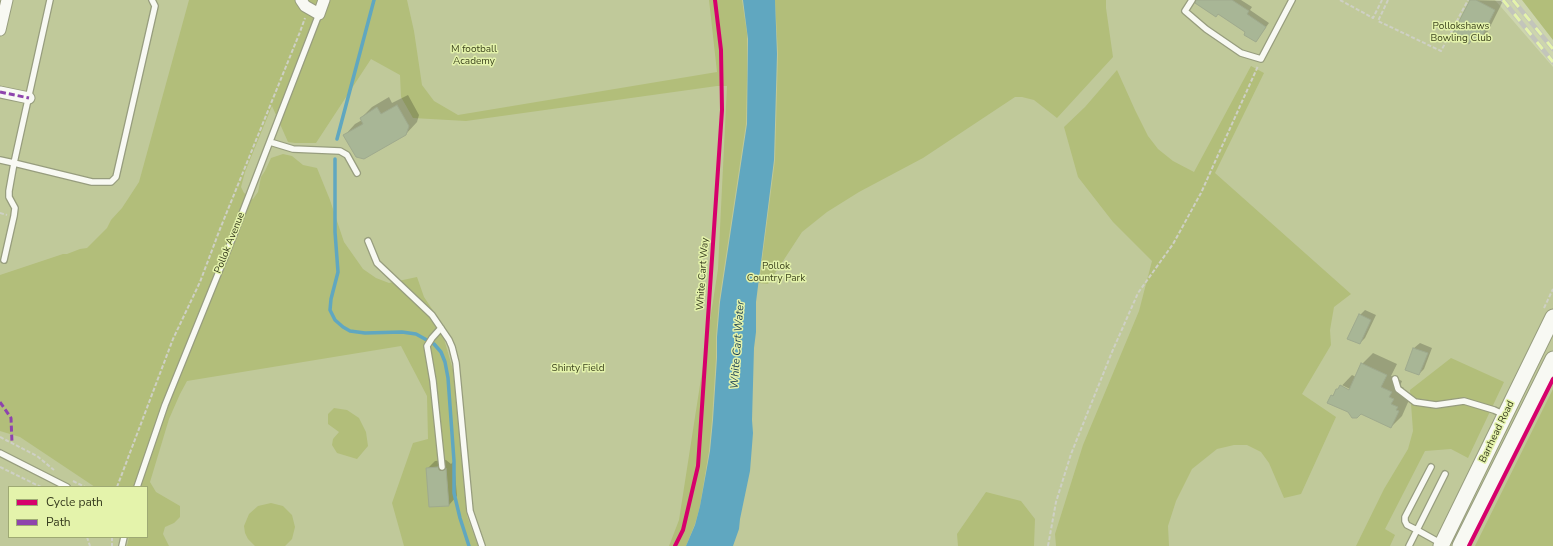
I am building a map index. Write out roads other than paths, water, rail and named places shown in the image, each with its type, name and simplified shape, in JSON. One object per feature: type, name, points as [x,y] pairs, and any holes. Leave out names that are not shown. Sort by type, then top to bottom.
[{"type":"main road","name":"Barrhead Road","points":[[1442,545],[1553,317]]},
{"type":"main road","name":"Barrhead Road","points":[[1460,546],[1553,359]]},
{"type":"main road","points":[[1505,415],[1521,423]]},
{"type":"street","points":[[0,30],[7,0]]},
{"type":"street","name":"Pollok Avenue","points":[[319,14],[324,0]]},
{"type":"street","points":[[304,4],[319,14]]},
{"type":"street","points":[[0,92],[29,98]]},
{"type":"lane","points":[[4,260],[15,208],[9,197],[9,191],[50,0]]},
{"type":"lane","points":[[0,160],[92,182],[111,182],[116,177],[155,6],[152,0]]},
{"type":"lane","points":[[1192,0],[1185,11],[1206,30],[1241,53],[1261,59],[1292,0]]},
{"type":"lane","name":"Pollok Avenue","points":[[137,486],[165,406],[319,14]]},
{"type":"lane","points":[[270,142],[293,149],[340,151],[347,155],[357,173]]},
{"type":"lane","points":[[368,241],[377,262],[426,308],[449,340],[456,363],[470,511],[482,546]]},
{"type":"lane","points":[[441,328],[427,346],[433,381],[442,467]]},
{"type":"lane","points":[[1395,379],[1398,389],[1415,402],[1436,405],[1464,402],[1494,410],[1505,415]]},
{"type":"lane","points":[[0,453],[65,486]]},
{"type":"lane","points":[[1431,467],[1405,517],[1406,523],[1442,545]]},
{"type":"lane","points":[[1409,546],[1445,474]]},
{"type":"water","name":"White Cart Water","points":[[743,0],[775,0],[777,54],[774,160],[756,302],[752,420],[753,433],[750,471],[739,529],[733,546],[686,546],[695,525],[700,506],[710,451],[720,302],[747,124],[748,39]]},
{"type":"waterway","points":[[337,139],[374,0]]},
{"type":"waterway","points":[[335,159],[335,232],[338,272],[331,299],[330,310],[335,320],[350,331],[365,333],[402,332],[416,334],[434,344],[441,352],[445,362],[448,378],[454,461],[454,493],[469,546]]},
{"type":"railway","points":[[1503,0],[1553,62]]},
{"type":"railway","points":[[1513,0],[1553,49]]},
{"type":"park label","name":"Pollokshaws Bowling Club","points":[[1461,32]]},
{"type":"park label","name":"M football Academy","points":[[474,56]]},
{"type":"park label","name":"Pollok Country Park","points":[[776,272]]},
{"type":"park label","name":"Shinty Field","points":[[578,369]]}]
